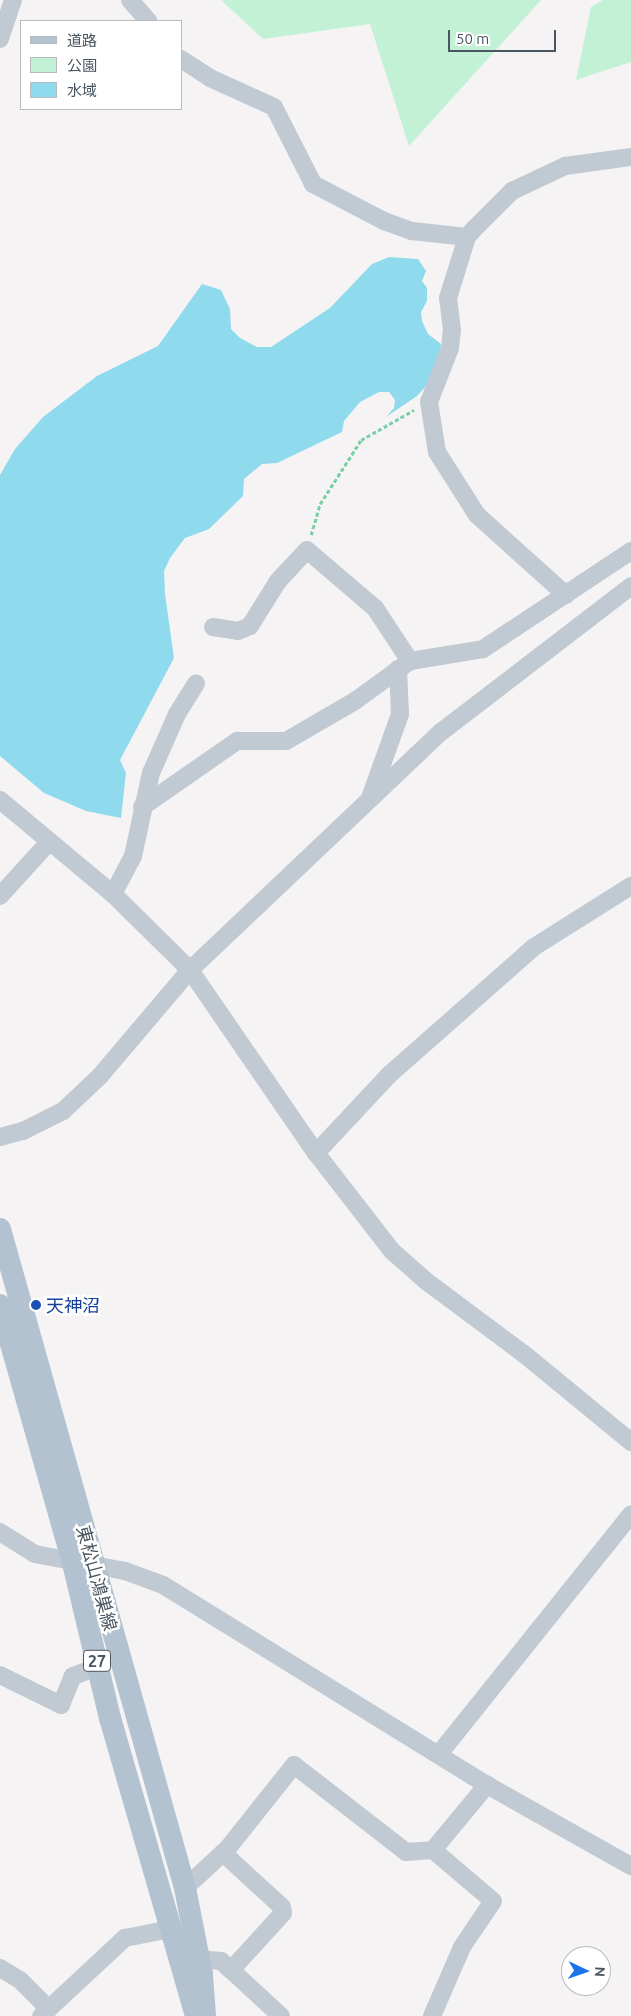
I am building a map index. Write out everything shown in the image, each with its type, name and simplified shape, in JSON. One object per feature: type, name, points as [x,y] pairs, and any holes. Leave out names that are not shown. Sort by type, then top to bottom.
[{"type":"main road","name":"東松山鴻巣線","points":[[0,1229],[84,1565],[98,1667],[196,2016]]},
{"type":"main road","name":"東松山鴻巣線","points":[[0,1305],[185,1888],[199,1959],[205,2016]]},
{"type":"street","points":[[0,39],[13,0]]},
{"type":"street","points":[[130,0],[147,20]]},
{"type":"street","points":[[182,60],[210,78],[274,107],[313,184],[384,221],[412,231],[467,237]]},
{"type":"street","points":[[566,595],[477,516],[437,452],[429,402],[450,348],[452,330],[448,298],[467,237],[512,191],[565,166],[631,156]]},
{"type":"street","points":[[213,628],[238,630],[250,626],[278,582],[307,550],[375,608],[404,665],[400,714],[368,803]]},
{"type":"street","points":[[142,807],[237,741],[286,741],[355,701],[404,665],[483,649],[631,551]]},
{"type":"street","points":[[0,1137],[23,1131],[64,1111],[100,1076],[190,970],[441,732],[631,586]]},
{"type":"street","points":[[113,894],[133,856],[142,807],[151,773],[177,714],[196,684]]},
{"type":"street","points":[[0,800],[113,894],[190,970],[316,1153],[374,1231],[412,1269],[631,1442]]},
{"type":"street","points":[[0,896],[49,842]]},
{"type":"street","points":[[316,1153],[390,1074],[534,947],[631,886]]},
{"type":"street","points":[[439,1754],[631,1514]]},
{"type":"street","points":[[0,1532],[35,1554],[84,1565],[125,1571],[163,1584],[487,1785],[631,1866]]},
{"type":"street","points":[[0,1675],[61,1705],[73,1676],[98,1667]]},
{"type":"street","points":[[185,1888],[223,1853],[294,1765],[406,1852],[433,1850],[493,1901],[462,1947],[432,2016]]},
{"type":"street","points":[[433,1850],[487,1785]]},
{"type":"street","points":[[223,1853],[282,1907],[283,1913],[231,1970]]},
{"type":"street","points":[[0,1968],[20,1980],[45,2013],[125,1938],[171,1929]]},
{"type":"street","points":[[199,1959],[221,1961],[281,2016]]},
{"type":"path","points":[[307,550],[320,504],[361,440],[429,402]]},
{"type":"green space","points":[[221,0],[541,0],[409,146],[370,24],[263,39]]},
{"type":"green space","points":[[603,0],[631,0],[631,62],[576,80],[591,7]]},
{"type":"water","points":[[389,257],[418,259],[426,271],[422,281],[427,288],[427,301],[421,312],[422,321],[428,334],[441,344],[439,362],[430,382],[417,396],[386,417],[394,408],[395,400],[389,392],[379,392],[360,402],[344,421],[342,432],[277,463],[262,464],[244,479],[243,496],[209,529],[185,538],[170,558],[164,571],[165,594],[174,658],[120,760],[126,773],[121,818],[86,811],[44,793],[0,756],[0,475],[15,449],[43,417],[97,376],[158,346],[202,284],[221,290],[230,309],[231,329],[240,338],[257,347],[271,347],[330,308],[372,264]]},
{"type":"place","name":"天神沼","points":[[36,1305]]}]
